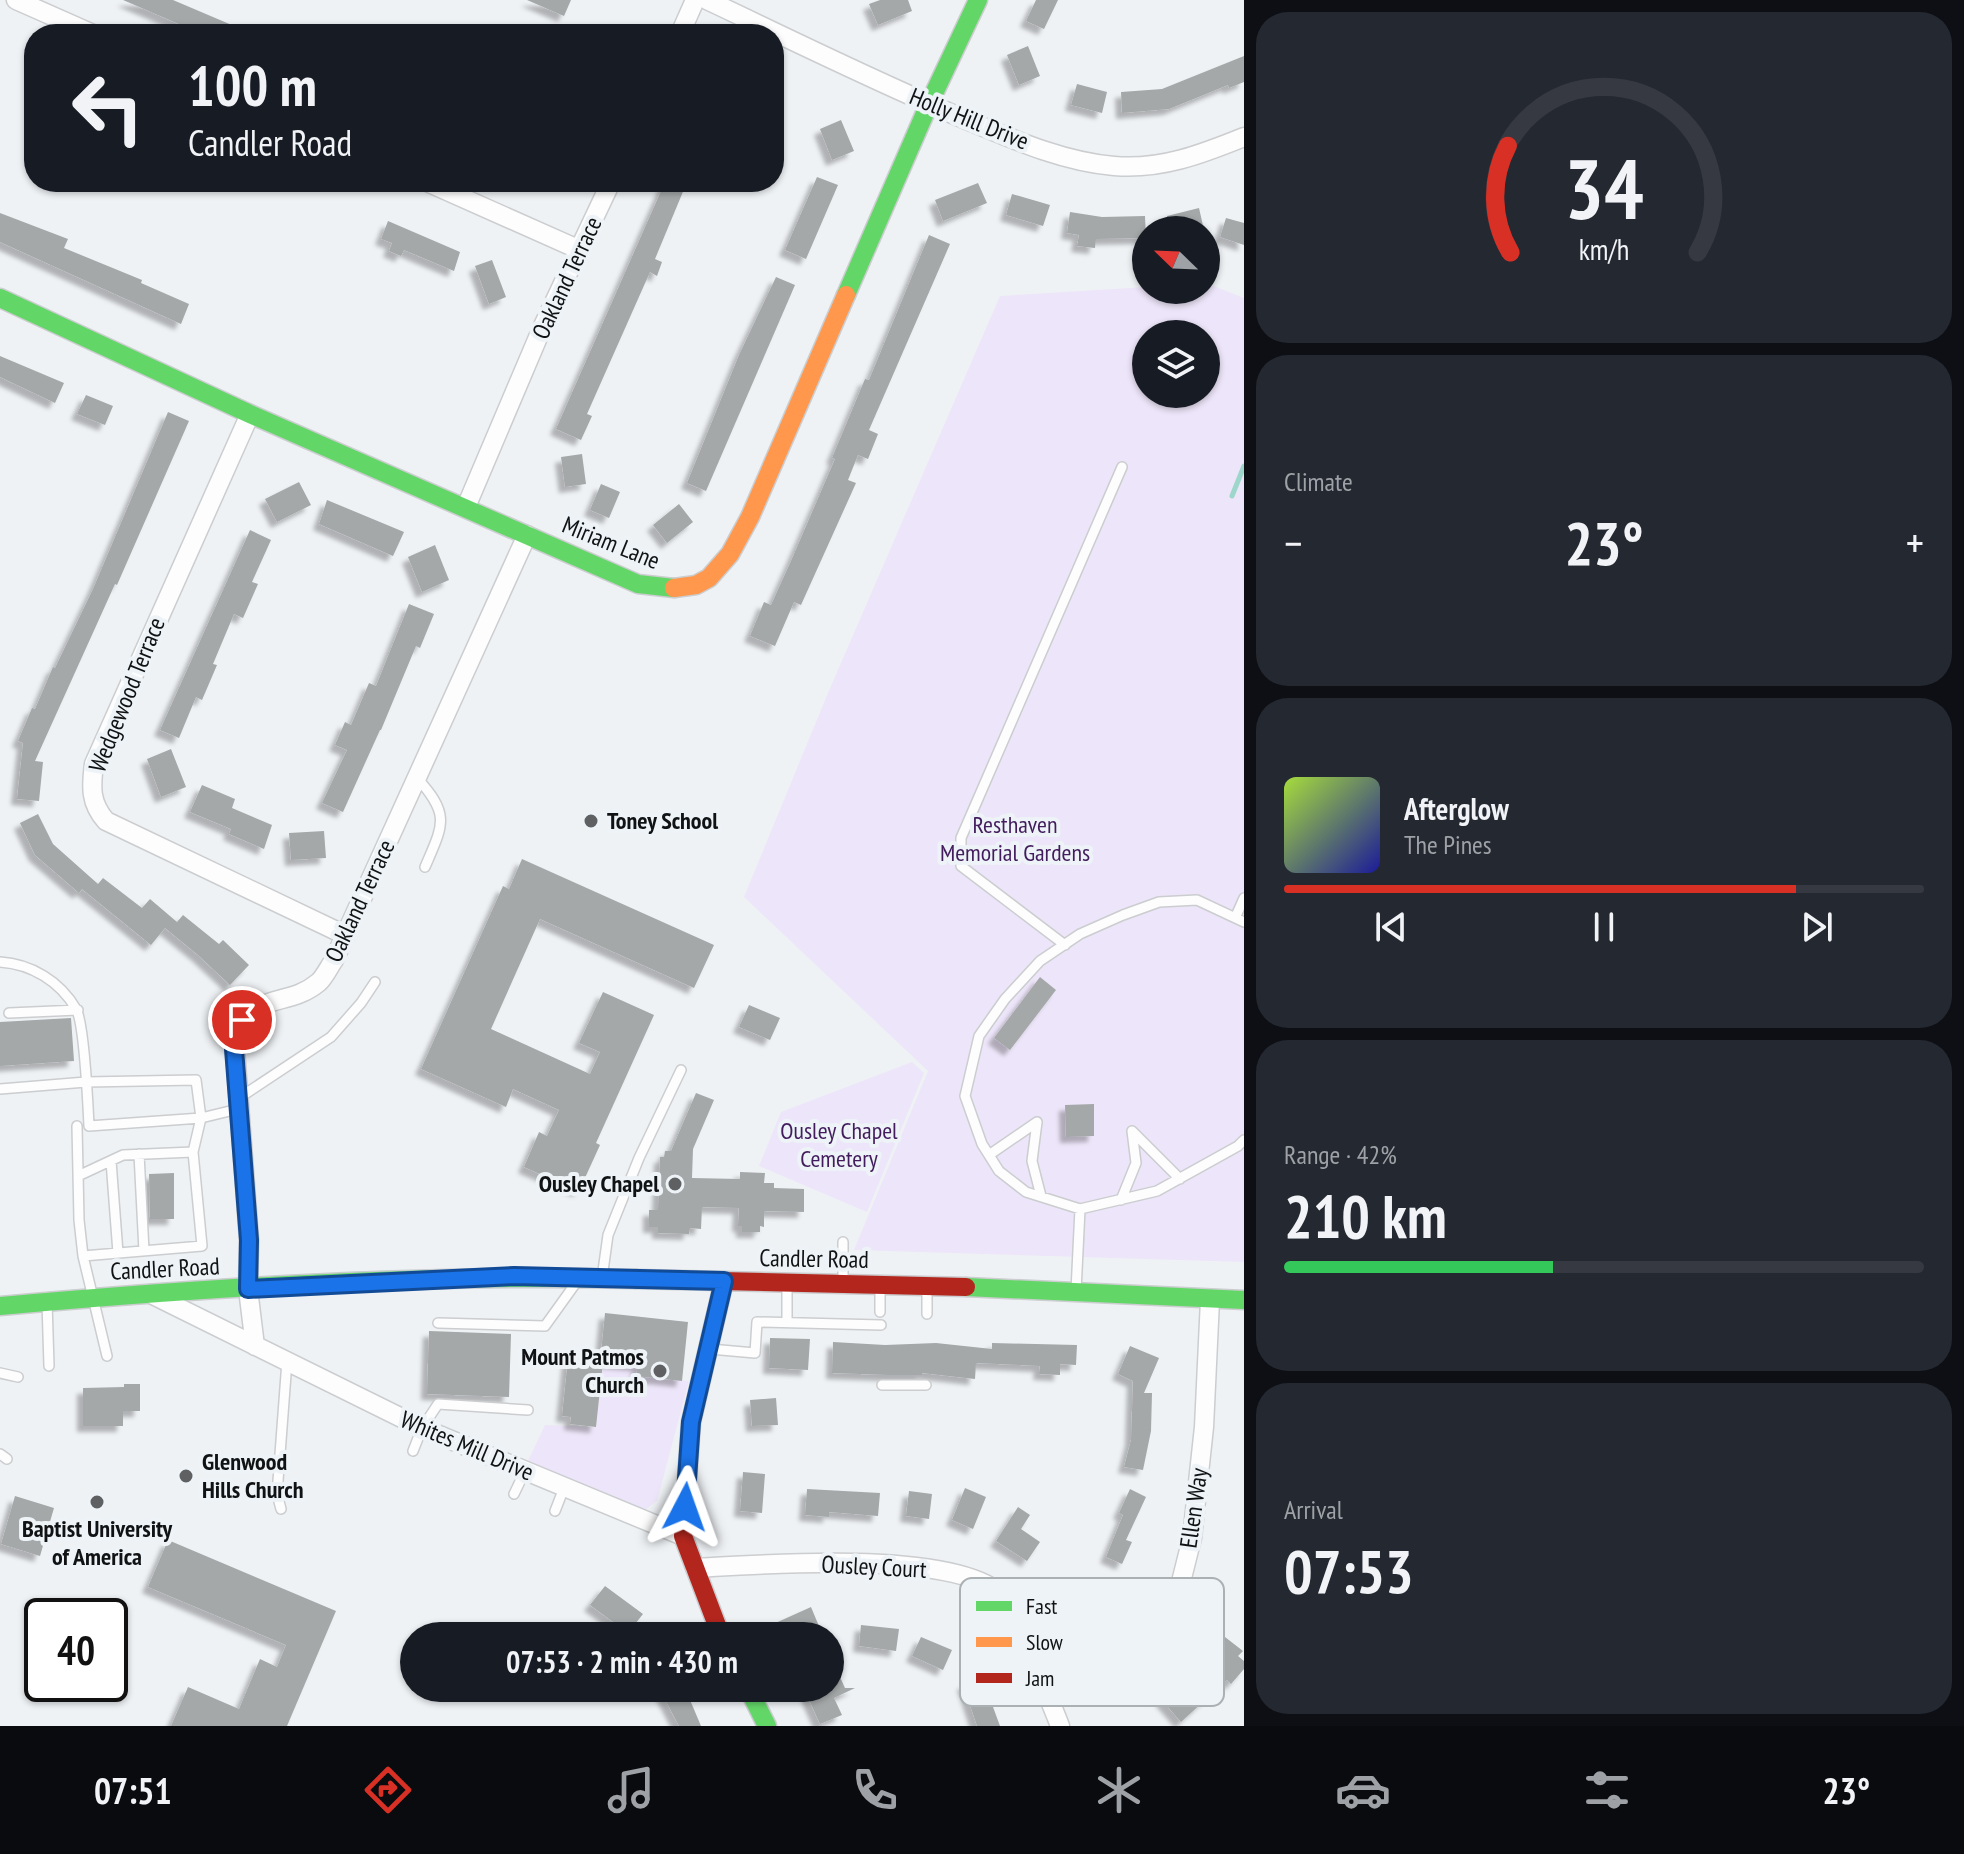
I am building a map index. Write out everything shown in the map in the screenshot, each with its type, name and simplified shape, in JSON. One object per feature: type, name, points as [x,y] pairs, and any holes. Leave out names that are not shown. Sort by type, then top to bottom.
[{"type":"street","points":[[16,0],[70,24]]},
{"type":"street","points":[[684,24],[695,0]]},
{"type":"street","name":"Holly Hill Drive","points":[[707,0],[758,24]]},
{"type":"street","name":"Miriam Lane","points":[[0,298],[250,414],[638,584],[663,590],[688,588],[712,578],[732,554],[929,104],[978,0]]},
{"type":"street","name":"Holly Hill Drive","points":[[784,36],[929,104],[1018,141],[1059,154],[1114,166],[1157,165],[1193,158],[1244,137]]},
{"type":"street","points":[[450,192],[580,250]]},
{"type":"street","name":"Oakland Terrace","points":[[466,507],[542,328],[606,192]]},
{"type":"street","name":"Wedgewood Terrace","points":[[250,414],[94,764],[90,788],[95,809],[106,821],[345,935]]},
{"type":"street","name":"Oakland Terrace","points":[[248,1289],[249,1240],[234,1036],[242,1020],[255,1007],[305,991],[320,980],[334,960],[527,535]]},
{"type":"street","name":"Candler Road","points":[[1,1309],[148,1293],[514,1276],[927,1286],[1244,1300]]},
{"type":"street","points":[[716,1622],[683,1536],[691,1422],[724,1281]]},
{"type":"street","points":[[248,1289],[255,1346]]},
{"type":"street","name":"Whites Mill Drive","points":[[148,1293],[422,1428],[503,1454],[525,1471],[683,1536]]},
{"type":"street","name":"Ellen Way","points":[[1182,1578],[1192,1538],[1204,1427],[1210,1300]]},
{"type":"street","name":"Ousley Court","points":[[695,1568],[802,1563],[902,1564],[967,1578]]},
{"type":"street","points":[[755,1702],[767,1726]]},
{"type":"street","name":"Ousley Court","points":[[1052,1706],[1060,1726]]},
{"type":"lane","points":[[1065,945],[961,866],[961,838],[1122,467]]},
{"type":"lane","points":[[417,778],[430,792],[442,814],[439,834],[425,867]]},
{"type":"lane","points":[[1244,898],[1240,919],[1197,900],[1159,902],[1080,934],[1040,961],[1005,999],[979,1036],[965,1096],[982,1144],[999,1171],[1026,1192],[1080,1209],[1157,1191],[1244,1140]]},
{"type":"lane","points":[[0,962],[37,970],[78,1010],[89,1126],[201,1118],[238,1104],[331,1037],[375,982]]},
{"type":"lane","points":[[9,1013],[78,1010]]},
{"type":"lane","points":[[602,1278],[608,1235],[639,1158],[681,1070]]},
{"type":"lane","points":[[0,1089],[86,1082],[196,1080],[201,1118],[193,1152],[202,1246],[83,1256]]},
{"type":"lane","points":[[989,1155],[1037,1122],[1032,1161],[1041,1196]]},
{"type":"lane","points":[[77,1126],[83,1256],[107,1356]]},
{"type":"lane","points":[[1121,1200],[1136,1163],[1132,1131],[1180,1179]]},
{"type":"lane","points":[[78,1176],[123,1155],[193,1152]]},
{"type":"lane","points":[[139,1154],[144,1251]]},
{"type":"lane","points":[[111,1161],[118,1253]]},
{"type":"lane","points":[[1076,1291],[1080,1209]]},
{"type":"lane","points":[[843,1242],[843,1284]]},
{"type":"lane","points":[[438,1323],[545,1326],[580,1278]]},
{"type":"lane","points":[[787,1283],[787,1322]]},
{"type":"lane","points":[[880,1285],[880,1312]]},
{"type":"lane","points":[[927,1286],[927,1314]]},
{"type":"lane","points":[[47,1302],[49,1366]]},
{"type":"lane","points":[[707,1349],[755,1353],[757,1322],[881,1325]]},
{"type":"lane","points":[[281,1509],[277,1494],[287,1361]]},
{"type":"lane","points":[[0,1373],[18,1377]]},
{"type":"lane","points":[[882,1385],[926,1385]]},
{"type":"lane","points":[[413,1451],[422,1428],[438,1404],[528,1410]]},
{"type":"lane","points":[[514,1494],[525,1471]]},
{"type":"lane","points":[[555,1511],[564,1488]]},
{"type":"green space","name":"Resthaven Memorial Gardens","points":[[1132,288],[1132,304],[1220,304],[1220,289],[1244,298],[1244,1262],[854,1250],[928,1071],[744,897],[828,693],[1000,296]]},
{"type":"green space","name":"Ousley Chapel Cemetery","points":[[912,1062],[924,1073],[867,1212],[759,1166],[781,1112]]},
{"type":"green space","points":[[603,1362],[638,1365],[637,1376],[689,1381],[657,1501],[642,1512],[526,1465],[545,1425],[596,1427]]},
{"type":"building","points":[[123,0],[173,0],[229,24],[179,24]]},
{"type":"building","points":[[527,0],[571,0],[564,16]]},
{"type":"building","points":[[880,0],[908,0],[912,11],[878,25],[869,4]]},
{"type":"building","points":[[1036,0],[1058,0],[1044,29],[1026,21]]},
{"type":"building","points":[[1028,46],[1040,76],[1019,85],[1007,55]]},
{"type":"building","points":[[1244,56],[1244,82],[1229,88],[1228,85],[1169,109],[1122,113],[1121,92],[1162,89]]},
{"type":"building","points":[[1077,84],[1107,92],[1102,113],[1071,105]]},
{"type":"building","points":[[841,120],[854,151],[832,160],[820,129]]},
{"type":"building","points":[[817,177],[838,185],[806,259],[785,250]]},
{"type":"building","points":[[978,183],[987,203],[943,221],[935,200]]},
{"type":"building","points":[[661,192],[683,192],[655,259],[662,262],[657,276],[650,272],[587,414],[592,416],[581,440],[556,429]]},
{"type":"building","points":[[1012,194],[1050,205],[1043,226],[1006,215]]},
{"type":"building","points":[[1199,208],[1201,216],[1167,216]]},
{"type":"building","points":[[1070,212],[1102,217],[1132,216],[1132,238],[1096,239],[1095,248],[1077,246],[1079,235],[1067,233]]},
{"type":"building","points":[[0,213],[68,239],[64,248],[142,280],[141,283],[189,304],[181,324],[0,242]]},
{"type":"building","points":[[1226,218],[1244,223],[1244,245],[1220,237]]},
{"type":"building","points":[[388,221],[460,252],[454,271],[404,250],[401,256],[389,251],[392,243],[381,239]]},
{"type":"building","points":[[929,235],[950,244],[869,430],[878,434],[868,459],[858,455],[848,480],[856,483],[801,605],[794,602],[775,646],[750,636],[764,602],[771,605],[791,561],[865,379],[869,380]]},
{"type":"building","points":[[492,260],[506,297],[489,304],[475,266]]},
{"type":"building","points":[[776,277],[795,285],[706,491],[687,483],[739,355]]},
{"type":"building","points":[[0,356],[64,383],[55,403],[0,377]]},
{"type":"building","points":[[86,395],[113,406],[105,425],[77,414]]},
{"type":"building","points":[[168,412],[189,421],[35,761],[43,762],[39,801],[17,799],[23,743],[18,741],[93,589]]},
{"type":"building","points":[[582,454],[586,484],[565,487],[561,457]]},
{"type":"building","points":[[299,482],[311,505],[277,522],[265,499]]},
{"type":"building","points":[[601,484],[620,492],[609,518],[590,510]]},
{"type":"building","points":[[327,500],[404,532],[393,556],[319,524]]},
{"type":"building","points":[[679,504],[693,522],[667,543],[653,525]]},
{"type":"building","points":[[250,530],[271,540],[252,582],[258,584],[243,618],[234,614],[202,700],[196,697],[179,738],[160,730]]},
{"type":"building","points":[[435,545],[449,580],[422,592],[408,557]]},
{"type":"building","points":[[409,604],[434,614],[420,648],[416,646],[343,812],[322,803],[347,750],[335,745],[345,722],[351,725],[369,683],[376,686]]},
{"type":"building","points":[[171,749],[186,787],[161,797],[147,759]]},
{"type":"building","points":[[202,785],[235,799],[232,808],[272,825],[264,849],[229,834],[231,829],[190,812]]},
{"type":"building","points":[[38,814],[53,844],[98,884],[103,878],[142,908],[150,899],[177,922],[183,915],[219,944],[223,940],[249,965],[230,985],[165,928],[151,945],[82,889],[79,893],[35,855],[20,823]]},
{"type":"building","points":[[324,831],[326,858],[291,860],[289,833]]},
{"type":"building","points":[[522,859],[714,945],[694,988],[540,919],[491,1029],[590,1074],[600,1052],[579,1043],[603,992],[654,1015],[596,1143],[600,1145],[579,1191],[524,1167],[539,1132],[547,1136],[559,1110],[513,1089],[506,1107],[421,1069],[503,886],[509,889]]},
{"type":"building","points":[[1040,977],[1056,990],[1010,1050],[994,1038]]},
{"type":"building","points":[[749,1005],[780,1018],[770,1040],[739,1027]]},
{"type":"building","points":[[71,1018],[74,1061],[0,1066],[0,1022]]},
{"type":"building","points":[[696,1093],[714,1100],[693,1149],[692,1178],[740,1179],[740,1172],[765,1173],[764,1183],[774,1183],[774,1188],[804,1189],[804,1212],[764,1211],[764,1227],[760,1226],[760,1232],[742,1232],[742,1226],[738,1226],[739,1208],[702,1207],[701,1229],[690,1228],[689,1234],[658,1233],[658,1227],[649,1227],[649,1210],[658,1210],[660,1157],[664,1157],[665,1151],[671,1151]]},
{"type":"building","points":[[1094,1104],[1094,1136],[1066,1137],[1065,1105]]},
{"type":"building","points":[[174,1173],[174,1219],[150,1219],[149,1174]]},
{"type":"building","name":"Mount Patmos Church","points":[[605,1313],[688,1322],[682,1381],[636,1376],[638,1365],[603,1362],[596,1427],[570,1424],[571,1417],[562,1416],[569,1349],[601,1353]]},
{"type":"building","points":[[429,1331],[511,1334],[509,1397],[427,1394]]},
{"type":"building","points":[[770,1338],[810,1339],[808,1370],[769,1368]]},
{"type":"building","points":[[833,1342],[885,1345],[936,1343],[992,1349],[992,1343],[1077,1345],[1076,1365],[1060,1364],[1060,1375],[1039,1374],[1040,1366],[976,1363],[975,1379],[922,1373],[832,1373]]},
{"type":"building","points":[[1130,1346],[1159,1358],[1144,1393],[1152,1393],[1151,1431],[1143,1470],[1124,1467],[1131,1440],[1133,1381],[1118,1374]]},
{"type":"building","points":[[124,1384],[140,1384],[140,1411],[123,1411],[123,1426],[83,1426],[83,1388],[124,1387]]},
{"type":"building","points":[[776,1398],[778,1425],[752,1426],[750,1400]]},
{"type":"building","points":[[743,1472],[765,1474],[762,1513],[740,1511]]},
{"type":"building","points":[[965,1488],[986,1497],[973,1529],[952,1520]]},
{"type":"building","points":[[807,1489],[880,1493],[878,1516],[829,1512],[829,1517],[805,1515]]},
{"type":"building","points":[[1130,1489],[1146,1497],[1126,1540],[1132,1542],[1122,1564],[1106,1557]]},
{"type":"building","points":[[909,1491],[932,1494],[929,1519],[906,1516]]},
{"type":"building","points":[[15,1496],[54,1508],[40,1556],[1,1544]]},
{"type":"building","points":[[1018,1507],[1030,1515],[1021,1529],[1040,1542],[1027,1561],[996,1541]]},
{"type":"building","points":[[168,1540],[336,1611],[287,1726],[171,1726],[188,1687],[239,1709],[260,1659],[277,1667],[286,1645],[148,1587]]},
{"type":"building","points":[[605,1586],[643,1614],[637,1622],[613,1622],[590,1605]]},
{"type":"building","points":[[811,1607],[817,1622],[778,1622]]},
{"type":"building","points":[[861,1625],[899,1629],[896,1651],[859,1646]]},
{"type":"building","points":[[921,1637],[952,1650],[943,1670],[912,1656]]},
{"type":"building","points":[[1224,1638],[1243,1651],[1238,1656],[1244,1661],[1244,1669],[1231,1684],[1227,1680],[1224,1683]]},
{"type":"building","points":[[666,1702],[691,1702],[701,1726],[679,1726]]},
{"type":"building","points":[[810,1702],[836,1702],[842,1715],[820,1724]]},
{"type":"building","points":[[970,1706],[993,1706],[1000,1726],[977,1726]]},
{"type":"building","points":[[1167,1706],[1199,1706],[1181,1722]]},
{"type":"waterway","points":[[1232,496],[1244,466]]},
{"type":"traffic: fast","points":[[846,295],[978,0]]},
{"type":"traffic: fast","points":[[0,298],[250,414],[638,584],[674,588]]},
{"type":"traffic: fast","points":[[0,1306],[159,1293],[397,1280],[636,1279]]},
{"type":"traffic: fast","points":[[966,1287],[1244,1300]]},
{"type":"traffic: fast","points":[[755,1702],[767,1726]]},
{"type":"traffic: slow","points":[[674,588],[696,585],[709,578],[730,554],[750,517],[846,295]]},
{"type":"traffic: jam","points":[[636,1279],[966,1287]]},
{"type":"traffic: jam","points":[[716,1622],[683,1536],[691,1422],[724,1281]]},
{"type":"place","name":"Toney School","points":[[591,821]]},
{"type":"place","name":"Ousley Chapel","points":[[675,1184]]},
{"type":"place","name":"Mount Patmos Church","points":[[660,1371]]},
{"type":"place","name":"Glenwood Hills Church","points":[[186,1476]]},
{"type":"place","name":"Baptist University of America","points":[[97,1502]]},
{"type":"route","points":[[242,1020],[234,1036],[234,1049],[249,1240],[248,1289],[514,1276],[724,1281],[691,1422],[685,1507]]}]
